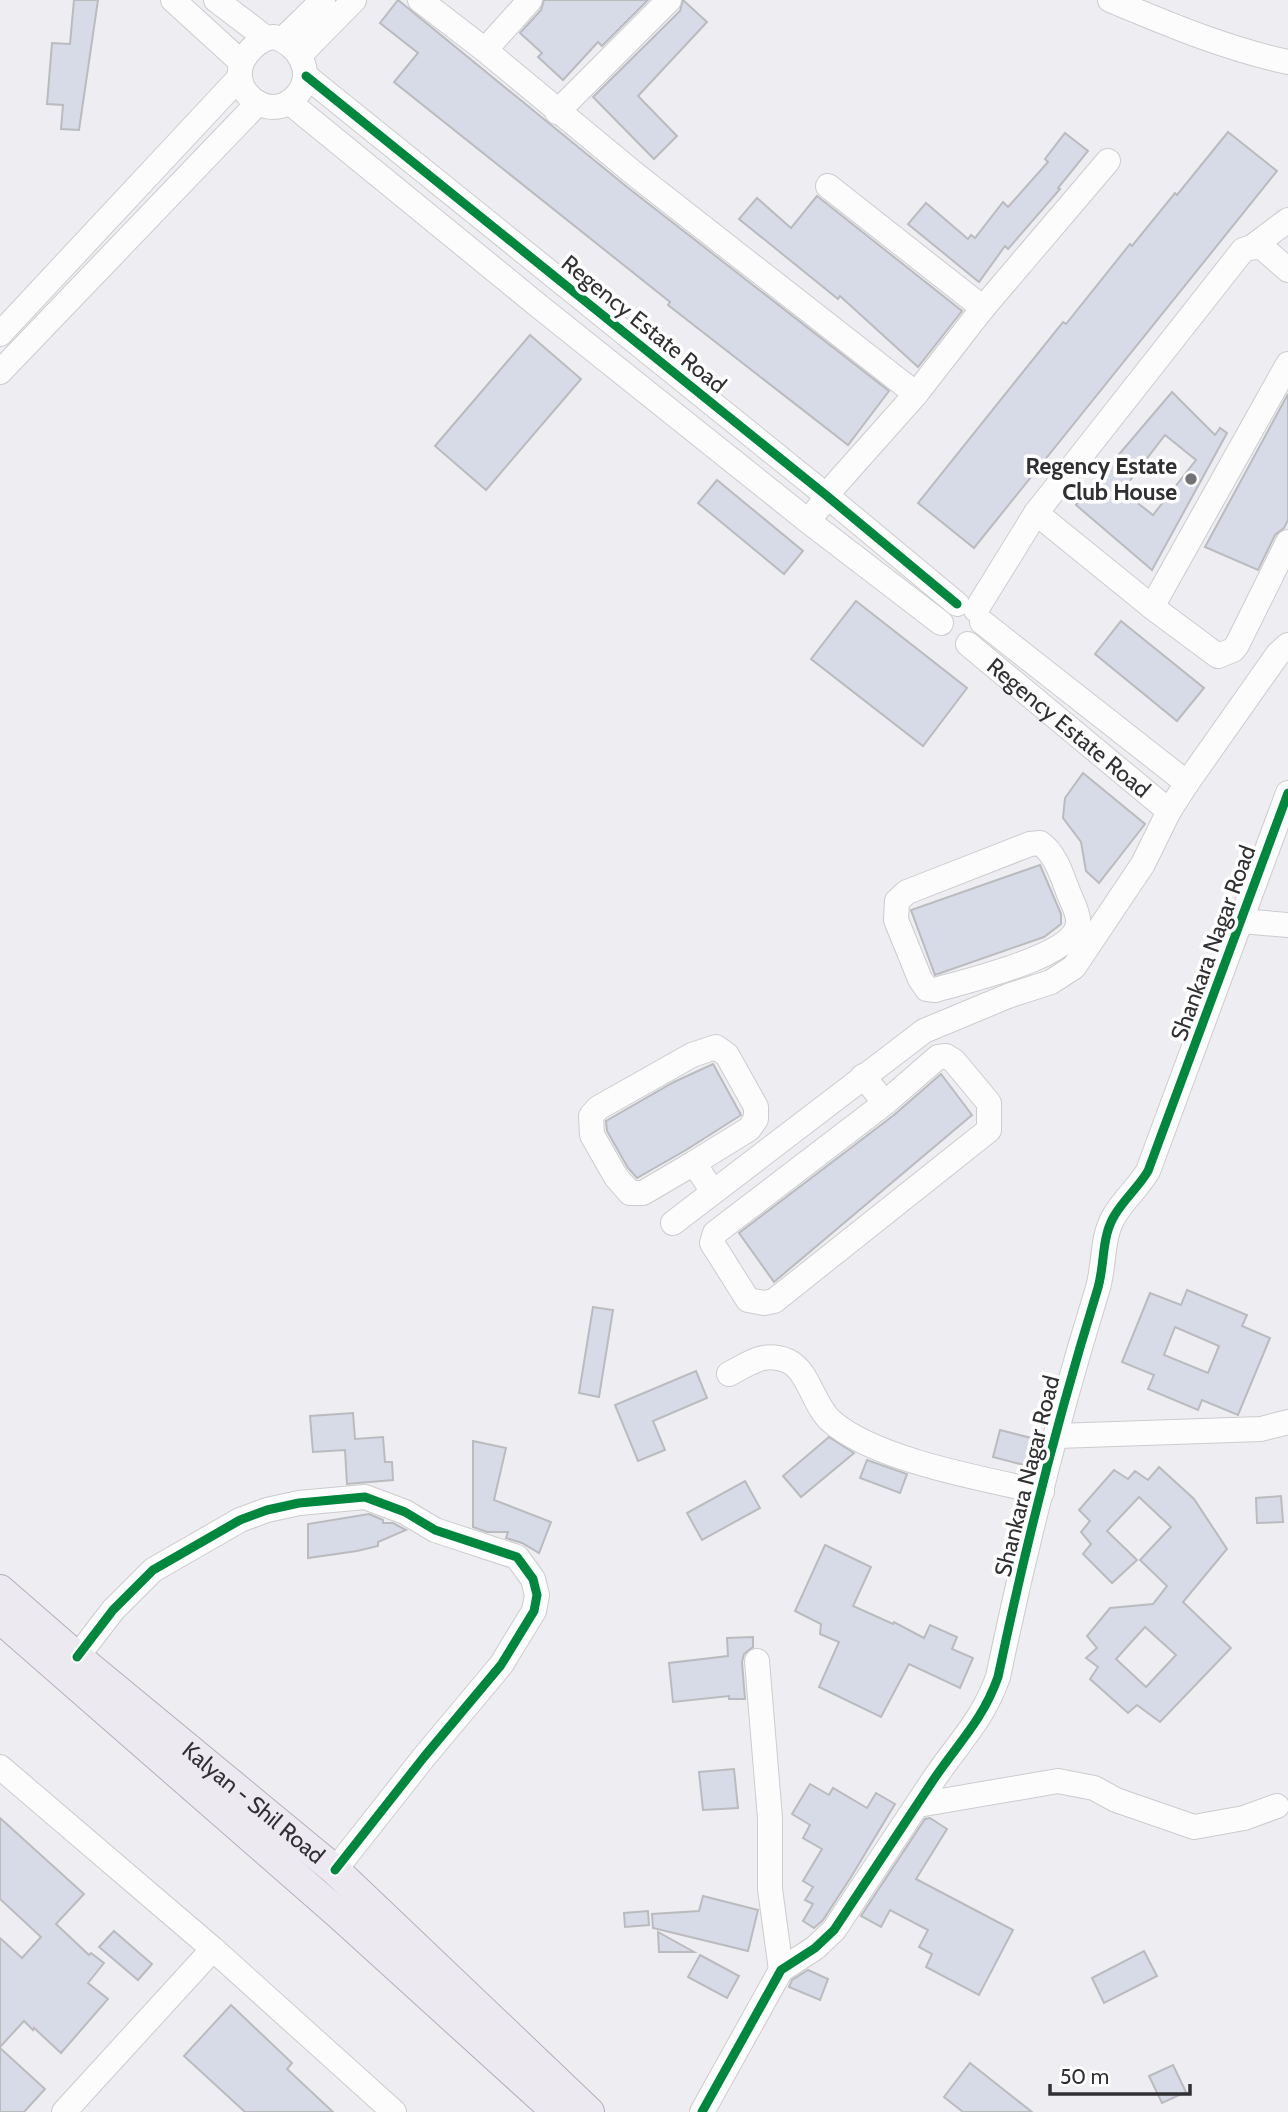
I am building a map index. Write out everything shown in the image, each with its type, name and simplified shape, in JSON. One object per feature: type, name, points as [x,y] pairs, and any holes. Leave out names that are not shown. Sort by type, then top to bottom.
[{"type":"main road","name":"Kalyan - Shil Road","points":[[0,1590],[335,1870],[589,2112]]},
{"type":"main road","name":"Kalyan - Shil Road","points":[[0,1618],[340,1915],[557,2112]]},
{"type":"street","points":[[173,0],[240,69],[243,88],[249,97],[269,107],[289,102],[297,95],[289,52],[323,0]]},
{"type":"street","name":"Regency Estate Road","points":[[216,0],[289,52],[561,283],[1187,783]]},
{"type":"street","points":[[0,334],[125,200],[240,69],[252,47],[289,52],[354,0]]},
{"type":"street","points":[[420,0],[916,394]]},
{"type":"street","points":[[485,50],[530,0]]},
{"type":"street","points":[[557,111],[669,0]]},
{"type":"street","points":[[1110,0],[1251,54],[1288,62]]},
{"type":"street","points":[[289,102],[808,522],[941,623]]},
{"type":"street","points":[[0,372],[258,103]]},
{"type":"street","points":[[808,522],[827,496],[916,394],[983,307],[1108,161]]},
{"type":"street","points":[[828,186],[983,307]]},
{"type":"street","points":[[125,200],[145,223]]},
{"type":"street","points":[[972,612],[946,611],[941,623],[944,636],[949,641],[968,644],[979,636],[972,612],[1036,513],[1243,250],[1252,247],[1288,220]]},
{"type":"street","points":[[1252,247],[1263,248],[1288,270]]},
{"type":"street","points":[[540,307],[561,283]]},
{"type":"street","points":[[1152,607],[1288,364]]},
{"type":"street","points":[[1036,513],[1152,607],[1218,656],[1233,650],[1288,542]]},
{"type":"street","name":"Regency Estate Road","points":[[968,644],[1169,811]]},
{"type":"street","points":[[673,1223],[924,1031],[1008,996],[1051,982],[1074,967],[1143,864],[1169,811],[1187,783],[1285,653]]},
{"type":"street","name":"Shankara Nagar Road","points":[[702,2112],[781,1970],[815,1948],[834,1930],[933,1780],[973,1728],[990,1699],[998,1677],[1081,1343],[1100,1283],[1107,1232],[1113,1217],[1139,1186],[1147,1171],[1288,793]]},
{"type":"street","points":[[1040,843],[1050,850],[1078,920],[1074,932],[1063,945],[1037,958],[998,970],[935,990],[927,989],[920,979],[896,920],[897,901],[907,892],[1030,844],[1040,843]]},
{"type":"street","points":[[1241,921],[1288,925]]},
{"type":"street","points":[[998,970],[1008,996]]},
{"type":"street","points":[[716,1047],[727,1055],[756,1107],[756,1119],[749,1129],[694,1163],[643,1193],[630,1193],[616,1177],[592,1135],[591,1116],[598,1108],[692,1055],[716,1047]]},
{"type":"street","points":[[946,1056],[989,1103],[989,1130],[774,1301],[764,1303],[748,1300],[712,1243],[715,1233],[885,1102],[938,1057],[946,1056]]},
{"type":"street","points":[[863,1076],[885,1102]]},
{"type":"street","points":[[694,1163],[713,1192]]},
{"type":"street","points":[[729,1374],[761,1356],[786,1360],[800,1368],[807,1385],[830,1420],[874,1448],[936,1467],[1042,1492]]},
{"type":"street","points":[[1057,1436],[1261,1429],[1288,1422]]},
{"type":"street","points":[[77,1657],[113,1610],[153,1570],[240,1520],[267,1510],[299,1503],[365,1497],[405,1512],[435,1530],[517,1557],[533,1579],[537,1595],[534,1611],[501,1665],[335,1870]]},
{"type":"street","points":[[757,1661],[770,1818],[770,1889],[781,1970]]},
{"type":"street","points":[[0,1767],[213,1949],[394,2112]]},
{"type":"street","points":[[918,1805],[1058,1781],[1094,1788],[1116,1800],[1194,1827],[1244,1818],[1277,1805]]},
{"type":"street","points":[[64,2112],[213,1949]]},
{"type":"building","points":[[74,0],[98,0],[79,130],[61,129],[63,105],[47,104],[52,43],[70,44]]},
{"type":"building","points":[[398,0],[627,187],[889,391],[848,445],[668,305],[670,302],[394,82],[418,53],[380,23]]},
{"type":"building","points":[[544,0],[648,0],[602,46],[598,42],[563,80],[538,57],[542,53],[520,33],[541,10]]},
{"type":"building","points":[[683,0],[707,22],[638,96],[677,136],[654,159],[593,97],[680,11]]},
{"type":"building","points":[[1228,132],[1277,171],[974,548],[918,503],[1063,322],[1066,324],[1130,244],[1132,246],[1175,193],[1177,195]]},
{"type":"building","points":[[1065,133],[1088,151],[1058,188],[1060,189],[1008,249],[1005,246],[979,282],[908,224],[926,203],[968,239],[971,235],[975,238],[1003,202],[1008,207],[1048,162],[1045,159]]},
{"type":"building","points":[[817,196],[962,311],[918,367],[840,296],[838,299],[739,219],[757,198],[791,228]]},
{"type":"building","points":[[530,335],[581,379],[486,490],[435,446]]},
{"type":"building","name":"Regency Estate Club House","points":[[1172,392],[1215,435],[1220,428],[1227,433],[1152,570],[1076,505]],"holes":[[[1165,435],[1196,460],[1153,515],[1122,491]]]},
{"type":"building","points":[[1288,394],[1288,520],[1284,528],[1275,535],[1258,570],[1205,547]]},
{"type":"building","points":[[717,480],[803,551],[784,574],[698,503]]},
{"type":"building","points":[[856,601],[967,688],[923,746],[811,659]]},
{"type":"building","points":[[1121,621],[1204,688],[1177,721],[1095,654]]},
{"type":"building","points":[[1083,773],[1145,824],[1099,883],[1086,871],[1081,842],[1063,818],[1065,798]]},
{"type":"building","points":[[1040,865],[1061,914],[1061,924],[1044,937],[935,975],[911,910]]},
{"type":"building","points":[[713,1064],[741,1115],[637,1178],[628,1168],[607,1131],[606,1121],[674,1082]]},
{"type":"building","points":[[941,1074],[972,1115],[774,1282],[739,1233],[894,1115]]},
{"type":"building","points":[[1187,1290],[1247,1315],[1242,1326],[1270,1338],[1238,1415],[1202,1400],[1198,1410],[1148,1389],[1154,1375],[1122,1362],[1150,1293],[1181,1305]],"holes":[[[1175,1327],[1219,1346],[1208,1373],[1164,1355]]]},
{"type":"building","points":[[593,1307],[613,1310],[599,1397],[579,1393]]},
{"type":"building","points":[[696,1371],[707,1398],[653,1421],[665,1450],[638,1461],[615,1405]]},
{"type":"building","points":[[353,1413],[355,1439],[383,1437],[385,1462],[392,1462],[393,1480],[347,1484],[345,1450],[313,1452],[310,1416]]},
{"type":"building","points":[[1000,1430],[1039,1440],[1032,1467],[993,1457]]},
{"type":"building","points":[[829,1437],[854,1453],[801,1497],[783,1476]]},
{"type":"building","points":[[473,1441],[506,1448],[494,1500],[551,1522],[539,1553],[506,1538],[508,1532],[487,1532],[473,1527]]},
{"type":"building","points":[[867,1460],[907,1474],[900,1493],[860,1478]]},
{"type":"building","points":[[1159,1467],[1194,1499],[1227,1549],[1183,1602],[1231,1648],[1160,1722],[1137,1705],[1128,1713],[1090,1679],[1098,1667],[1086,1658],[1097,1648],[1087,1636],[1110,1608],[1153,1604],[1167,1586],[1140,1560],[1171,1527],[1139,1497],[1107,1531],[1137,1560],[1112,1583],[1083,1554],[1091,1544],[1081,1532],[1090,1521],[1079,1510],[1114,1470],[1128,1479],[1135,1471],[1148,1480]],"holes":[[[1145,1627],[1176,1655],[1146,1687],[1116,1659]]]},
{"type":"building","points":[[745,1481],[760,1508],[702,1540],[687,1513]]},
{"type":"building","points":[[1281,1496],[1283,1522],[1257,1523],[1256,1498]]},
{"type":"building","points":[[369,1514],[383,1520],[383,1523],[393,1523],[406,1530],[378,1542],[378,1546],[308,1558],[308,1524]]},
{"type":"building","points":[[825,1545],[871,1567],[853,1606],[893,1624],[894,1622],[924,1638],[930,1625],[957,1637],[952,1649],[973,1658],[960,1688],[909,1664],[881,1717],[819,1687],[839,1642],[820,1634],[821,1624],[795,1611]]},
{"type":"building","points":[[753,1637],[753,1647],[744,1654],[742,1662],[745,1699],[729,1699],[729,1696],[673,1702],[669,1663],[728,1656],[727,1638]]},
{"type":"building","points":[[734,1769],[738,1808],[703,1810],[699,1772]]},
{"type":"building","points":[[810,1784],[829,1795],[833,1788],[867,1808],[876,1793],[895,1804],[823,1920],[814,1928],[803,1921],[813,1904],[805,1900],[813,1887],[803,1881],[822,1849],[803,1838],[810,1825],[792,1814]]},
{"type":"building","points":[[0,1818],[84,1894],[56,1924],[89,1955],[91,1953],[104,1963],[88,1983],[108,1999],[61,2053],[24,2021],[0,2047],[0,1938],[22,1958],[41,1937],[0,1899]]},
{"type":"building","points":[[930,1818],[947,1829],[916,1879],[1013,1930],[979,1995],[926,1967],[932,1954],[919,1947],[928,1930],[890,1910],[881,1927],[861,1916],[925,1819]]},
{"type":"building","points":[[703,1896],[758,1910],[748,1951],[653,1928],[652,1914],[699,1911]]},
{"type":"building","points":[[648,1911],[649,1925],[625,1927],[624,1913]]},
{"type":"building","points":[[114,1931],[152,1964],[138,1980],[99,1947]]},
{"type":"building","points":[[658,1932],[694,1952],[659,1952]]},
{"type":"building","points":[[1144,1951],[1157,1976],[1104,2003],[1092,1978]]},
{"type":"building","points":[[700,1955],[739,1976],[727,1998],[688,1977]]},
{"type":"building","points":[[808,1970],[828,1979],[820,2000],[789,1987],[792,1980]]},
{"type":"building","points":[[231,2005],[292,2063],[287,2069],[333,2112],[245,2112],[184,2056]]},
{"type":"building","points":[[0,2048],[45,2089],[24,2112],[0,2112]]},
{"type":"building","points":[[970,2063],[1032,2112],[963,2112],[944,2097]]},
{"type":"building","points":[[1173,2065],[1186,2092],[1162,2103],[1149,2076]]},
{"type":"cycle path","points":[[306,76],[957,604]]},
{"type":"cycle path","points":[[702,2112],[781,1970],[815,1948],[834,1930],[932,1782],[977,1720],[992,1693],[1056,1434],[1099,1282],[1109,1226],[1148,1171],[1288,793]]},
{"type":"cycle path","points":[[77,1657],[113,1610],[153,1570],[240,1520],[267,1510],[299,1503],[365,1497],[405,1512],[435,1530],[517,1557],[533,1579],[537,1595],[534,1611],[501,1665],[335,1870]]},
{"type":"place","name":"Regency Estate Club House","points":[[1191,479]]}]
